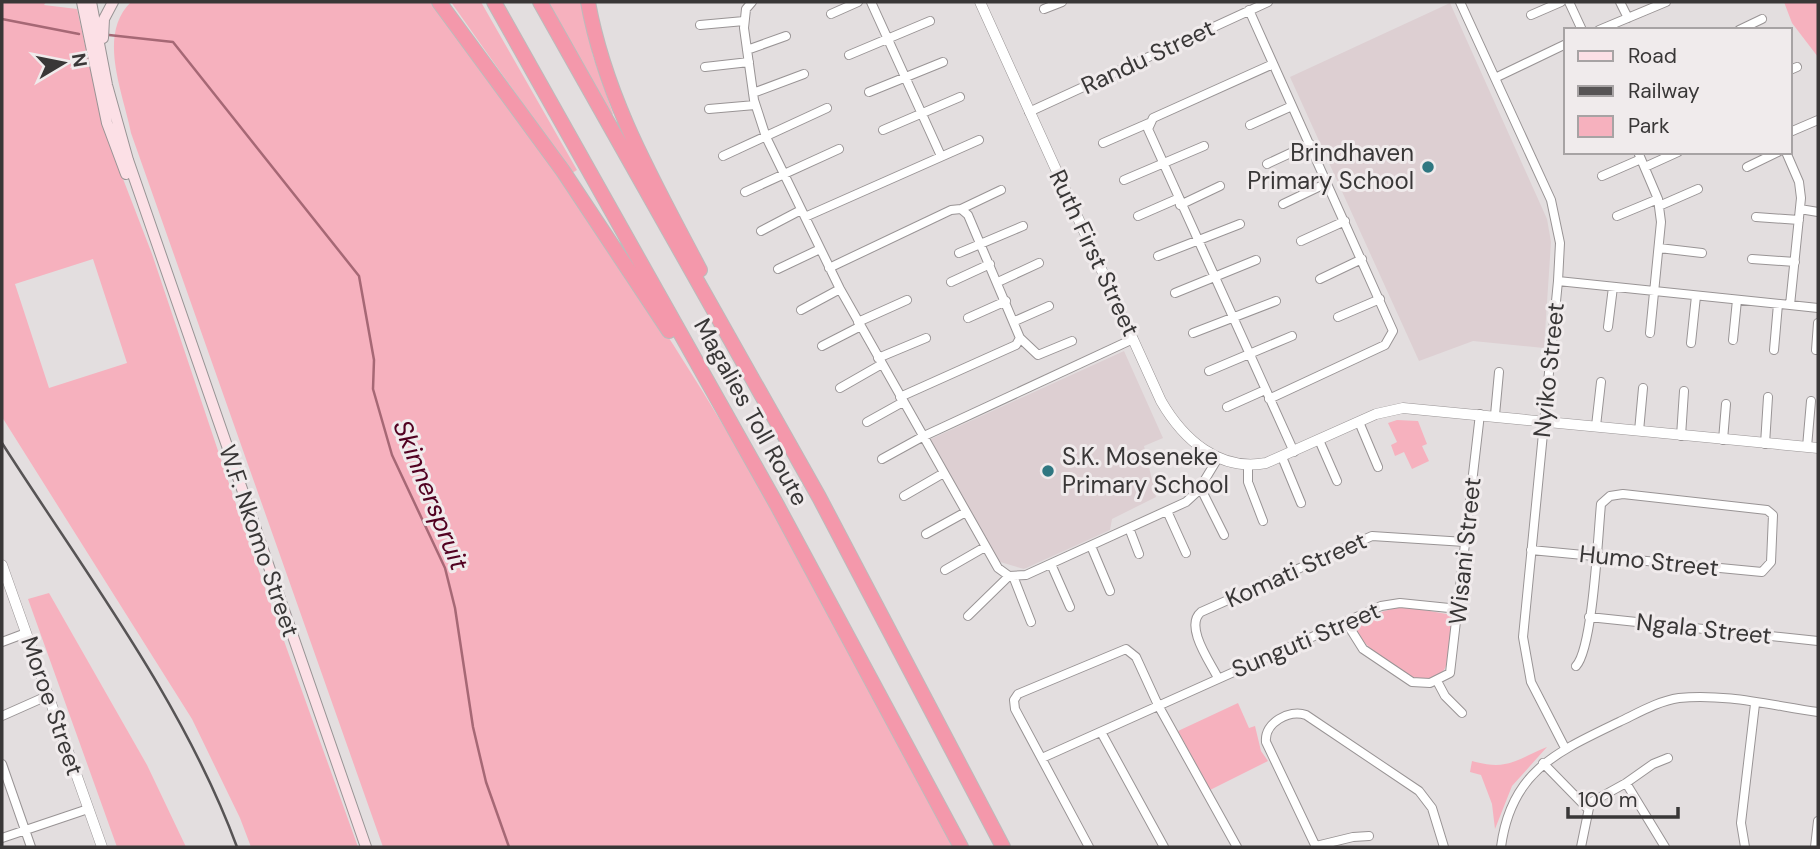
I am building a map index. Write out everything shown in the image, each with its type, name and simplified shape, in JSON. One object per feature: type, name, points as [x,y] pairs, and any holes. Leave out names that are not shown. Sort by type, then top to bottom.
[{"type":"highway","points":[[439,2],[585,203],[706,388],[777,505]]},
{"type":"highway","name":"Magalies Toll Route","points":[[494,2],[777,505],[961,847]]},
{"type":"highway","name":"Magalies Toll Route","points":[[540,2],[819,497],[1003,847]]},
{"type":"highway","points":[[587,2],[601,61],[637,154],[819,497]]},
{"type":"main road","name":"W.F. Nkomo Street","points":[[82,2],[107,123],[142,215],[153,234]]},
{"type":"main road","name":"W.F. Nkomo Street","points":[[91,2],[116,121],[366,847]]},
{"type":"main road","points":[[113,2],[102,28],[116,121]]},
{"type":"street","points":[[752,2],[744,21],[747,50],[755,104],[766,137],[859,324],[964,513],[998,568],[1011,576],[1031,622]]},
{"type":"street","points":[[831,15],[858,2]]},
{"type":"street","points":[[873,2],[941,156]]},
{"type":"street","name":"Ruth First Street","points":[[980,2],[1173,421],[1188,437],[1218,458],[1248,465],[1266,463],[1359,422],[1403,408],[1813,448]]},
{"type":"street","points":[[1044,9],[1062,2]]},
{"type":"street","name":"Randu Street","points":[[1029,112],[1268,2]]},
{"type":"street","name":"Nyiko Street","points":[[1460,2],[1554,208],[1560,243],[1523,652],[1531,682],[1564,748]]},
{"type":"street","points":[[1531,15],[1561,2]]},
{"type":"street","points":[[1569,2],[1581,28]]},
{"type":"street","points":[[1620,2],[1628,18]]},
{"type":"street","points":[[1604,28],[1666,2]]},
{"type":"street","points":[[1227,407],[1267,395],[1385,345],[1392,336],[1393,327],[1249,10]]},
{"type":"street","points":[[1743,28],[1762,19]]},
{"type":"street","points":[[849,55],[930,20]]},
{"type":"street","points":[[700,25],[744,21]]},
{"type":"street","points":[[747,50],[786,36]]},
{"type":"street","points":[[1495,78],[1564,45]]},
{"type":"street","points":[[705,67],[749,62]]},
{"type":"street","points":[[869,92],[943,62]]},
{"type":"street","points":[[1103,144],[1149,123],[1153,118],[1273,64]]},
{"type":"street","points":[[753,93],[804,74]]},
{"type":"street","points":[[883,130],[960,97]]},
{"type":"street","points":[[709,109],[755,104]]},
{"type":"street","points":[[1251,125],[1292,106]]},
{"type":"street","points":[[723,156],[827,108]]},
{"type":"street","points":[[1792,131],[1818,120]]},
{"type":"street","points":[[1149,123],[1149,136],[1294,452]]},
{"type":"street","points":[[761,231],[979,139]]},
{"type":"street","points":[[1267,164],[1310,144]]},
{"type":"street","points":[[1124,180],[1204,146]]},
{"type":"street","points":[[745,192],[839,149]]},
{"type":"street","points":[[1602,176],[1641,159],[1667,154]]},
{"type":"street","points":[[1747,167],[1774,154]]},
{"type":"street","points":[[1787,154],[1799,182],[1800,209],[1790,305]]},
{"type":"street","points":[[1641,159],[1658,203],[1659,248],[1650,333]]},
{"type":"street","points":[[1283,204],[1327,183]]},
{"type":"street","points":[[1138,216],[1220,186]]},
{"type":"street","points":[[1617,216],[1698,189]]},
{"type":"street","points":[[829,268],[951,210],[961,209],[1001,190]]},
{"type":"street","points":[[961,209],[968,215],[1020,338],[1038,355],[1072,341]]},
{"type":"street","points":[[1800,209],[1818,212]]},
{"type":"street","points":[[1756,217],[1799,220]]},
{"type":"street","points":[[1301,241],[1345,221]]},
{"type":"street","points":[[1158,256],[1240,224]]},
{"type":"street","points":[[959,253],[1023,226]]},
{"type":"street","points":[[1659,248],[1702,253]]},
{"type":"street","points":[[778,269],[820,249]]},
{"type":"street","points":[[1320,279],[1362,259]]},
{"type":"street","points":[[1752,259],[1795,262]]},
{"type":"street","points":[[1175,293],[1256,260]]},
{"type":"street","points":[[998,282],[1040,263]]},
{"type":"street","points":[[951,282],[990,264]]},
{"type":"street","points":[[1558,281],[1818,308]]},
{"type":"street","points":[[1608,327],[1613,287]]},
{"type":"street","points":[[801,310],[840,289]]},
{"type":"street","points":[[1690,343],[1696,296]]},
{"type":"street","points":[[1338,317],[1380,299]]},
{"type":"street","points":[[822,346],[907,300]]},
{"type":"street","points":[[1733,340],[1737,300]]},
{"type":"street","points":[[968,318],[1006,301]]},
{"type":"street","points":[[1193,333],[1276,301]]},
{"type":"street","points":[[1774,350],[1778,304]]},
{"type":"street","points":[[1015,321],[1049,306]]},
{"type":"street","points":[[1815,350],[1818,323]]},
{"type":"street","points":[[1209,371],[1292,336]]},
{"type":"street","points":[[840,388],[880,361],[926,338]]},
{"type":"street","points":[[867,422],[901,399],[1016,345],[1020,338]]},
{"type":"street","points":[[882,460],[922,437],[1133,339]]},
{"type":"street","points":[[1495,415],[1499,372]]},
{"type":"street","points":[[1596,426],[1601,382]]},
{"type":"street","points":[[1639,431],[1643,388]]},
{"type":"street","points":[[1681,436],[1685,391]]},
{"type":"street","points":[[1765,444],[1768,397]]},
{"type":"street","points":[[1811,401],[1813,448]]},
{"type":"street","points":[[1723,440],[1726,404]]},
{"type":"street","name":"Wisani Street","points":[[1437,681],[1452,668],[1480,414]]},
{"type":"street","points":[[1359,422],[1378,467]]},
{"type":"street","points":[[1319,440],[1337,481]]},
{"type":"street","points":[[1282,457],[1301,503]]},
{"type":"street","points":[[968,616],[1011,576],[1026,575],[1186,502],[1200,487],[1218,458]]},
{"type":"street","points":[[1248,465],[1248,482],[1263,521]]},
{"type":"street","points":[[904,496],[942,474]]},
{"type":"street","points":[[1200,487],[1224,535]]},
{"type":"street","name":"Humo Street","points":[[1531,550],[1766,570],[1771,562],[1775,521],[1771,512],[1623,494],[1610,496],[1601,504],[1596,555]]},
{"type":"street","points":[[1167,511],[1186,553]]},
{"type":"street","points":[[926,534],[964,513]]},
{"type":"street","points":[[1129,528],[1139,554]]},
{"type":"street","name":"Komati Street","points":[[1218,678],[1195,629],[1195,619],[1201,612],[1372,536],[1465,542]]},
{"type":"street","points":[[1091,546],[1110,590]]},
{"type":"street","points":[[945,570],[985,547]]},
{"type":"street","points":[[1576,666],[1585,651],[1596,555]]},
{"type":"street","points":[[1051,564],[1070,607]]},
{"type":"street","name":"Moroe Street","points":[[2,565],[102,847]]},
{"type":"street","name":"Sunguti Street","points":[[1042,758],[1387,604],[1459,609]]},
{"type":"street","name":"Ngala Street","points":[[1589,617],[1818,641]]},
{"type":"street","points":[[1346,622],[1359,645],[1369,654],[1412,682],[1423,684],[1437,681],[1446,696],[1462,713]]},
{"type":"street","points":[[2,642],[26,633]]},
{"type":"street","points":[[1089,847],[1015,709],[1014,700],[1018,694],[1126,649],[1136,657],[1158,705],[1237,847]]},
{"type":"street","points":[[2,716],[47,695]]},
{"type":"street","points":[[1501,847],[1513,803],[1529,777],[1543,763],[1564,748],[1666,701],[1695,697],[1818,712]]},
{"type":"street","points":[[1745,847],[1741,823],[1755,704]]},
{"type":"street","points":[[1368,836],[1353,836],[1316,847],[1266,742],[1267,729],[1272,724],[1296,713],[1306,715],[1419,791],[1432,808],[1444,847]]},
{"type":"street","points":[[1101,732],[1164,847]]},
{"type":"street","points":[[1581,847],[1587,807],[1636,774],[1668,758]]},
{"type":"street","points":[[1543,763],[1587,807]]},
{"type":"street","points":[[2,764],[31,847]]},
{"type":"street","points":[[1626,783],[1665,847]]},
{"type":"street","points":[[2,838],[88,809]]},
{"type":"street","points":[[1815,847],[1818,821]]},
{"type":"shaded area","name":"Brindhaven Primary School","points":[[1450,3],[1547,219],[1551,242],[1544,348],[1473,341],[1419,361],[1290,77]]},
{"type":"shaded area","name":"S.K. Moseneke Primary School","points":[[1124,351],[1163,438],[1144,446],[1156,497],[1112,519],[1110,530],[1024,569],[997,561],[931,445],[931,439]]},
{"type":"green space","points":[[2,2],[46,2],[44,5],[77,9],[103,127],[152,254],[251,549],[358,847],[251,847],[240,818],[192,719],[2,417]],"holes":[[[93,259],[127,363],[49,388],[15,284]]]},
{"type":"green space","points":[[131,2],[434,2],[588,216],[697,382],[789,539],[953,847],[383,847],[131,133],[115,64],[114,47],[121,15]]},
{"type":"green space","points":[[451,2],[481,2],[577,170],[572,173]]},
{"type":"green space","points":[[547,2],[582,2],[593,56],[613,114],[609,116]]},
{"type":"green space","points":[[1784,2],[1818,2],[1818,57],[1792,23]]},
{"type":"green space","points":[[1397,420],[1418,421],[1427,444],[1422,446],[1429,461],[1412,469],[1404,452],[1395,456],[1391,445],[1397,442],[1388,423]]},
{"type":"green space","points":[[49,593],[147,765],[186,847],[117,847],[28,599]]},
{"type":"green space","points":[[1402,606],[1452,615],[1454,629],[1450,652],[1444,670],[1434,678],[1421,679],[1406,674],[1376,654],[1355,631],[1357,621],[1361,618]]},
{"type":"green space","points":[[1238,703],[1249,728],[1255,726],[1261,751],[1268,761],[1210,790],[1178,731]]},
{"type":"green space","points":[[1547,747],[1512,786],[1495,829],[1492,804],[1481,775],[1470,772],[1472,761],[1494,765],[1511,763]]},
{"type":"waterway","points":[[2,19],[79,34]]},
{"type":"waterway","name":"Skinnerspruit","points":[[109,35],[173,42],[359,276],[374,360],[373,389],[392,455],[445,568],[455,608],[473,727],[486,782],[509,847]]},
{"type":"railway","points":[[2,443],[99,589],[161,689],[215,793],[237,847]]},
{"type":"place","name":"Brindhaven Primary School","points":[[1428,167]]},
{"type":"place","name":"S.K. Moseneke Primary School","points":[[1048,471]]}]
